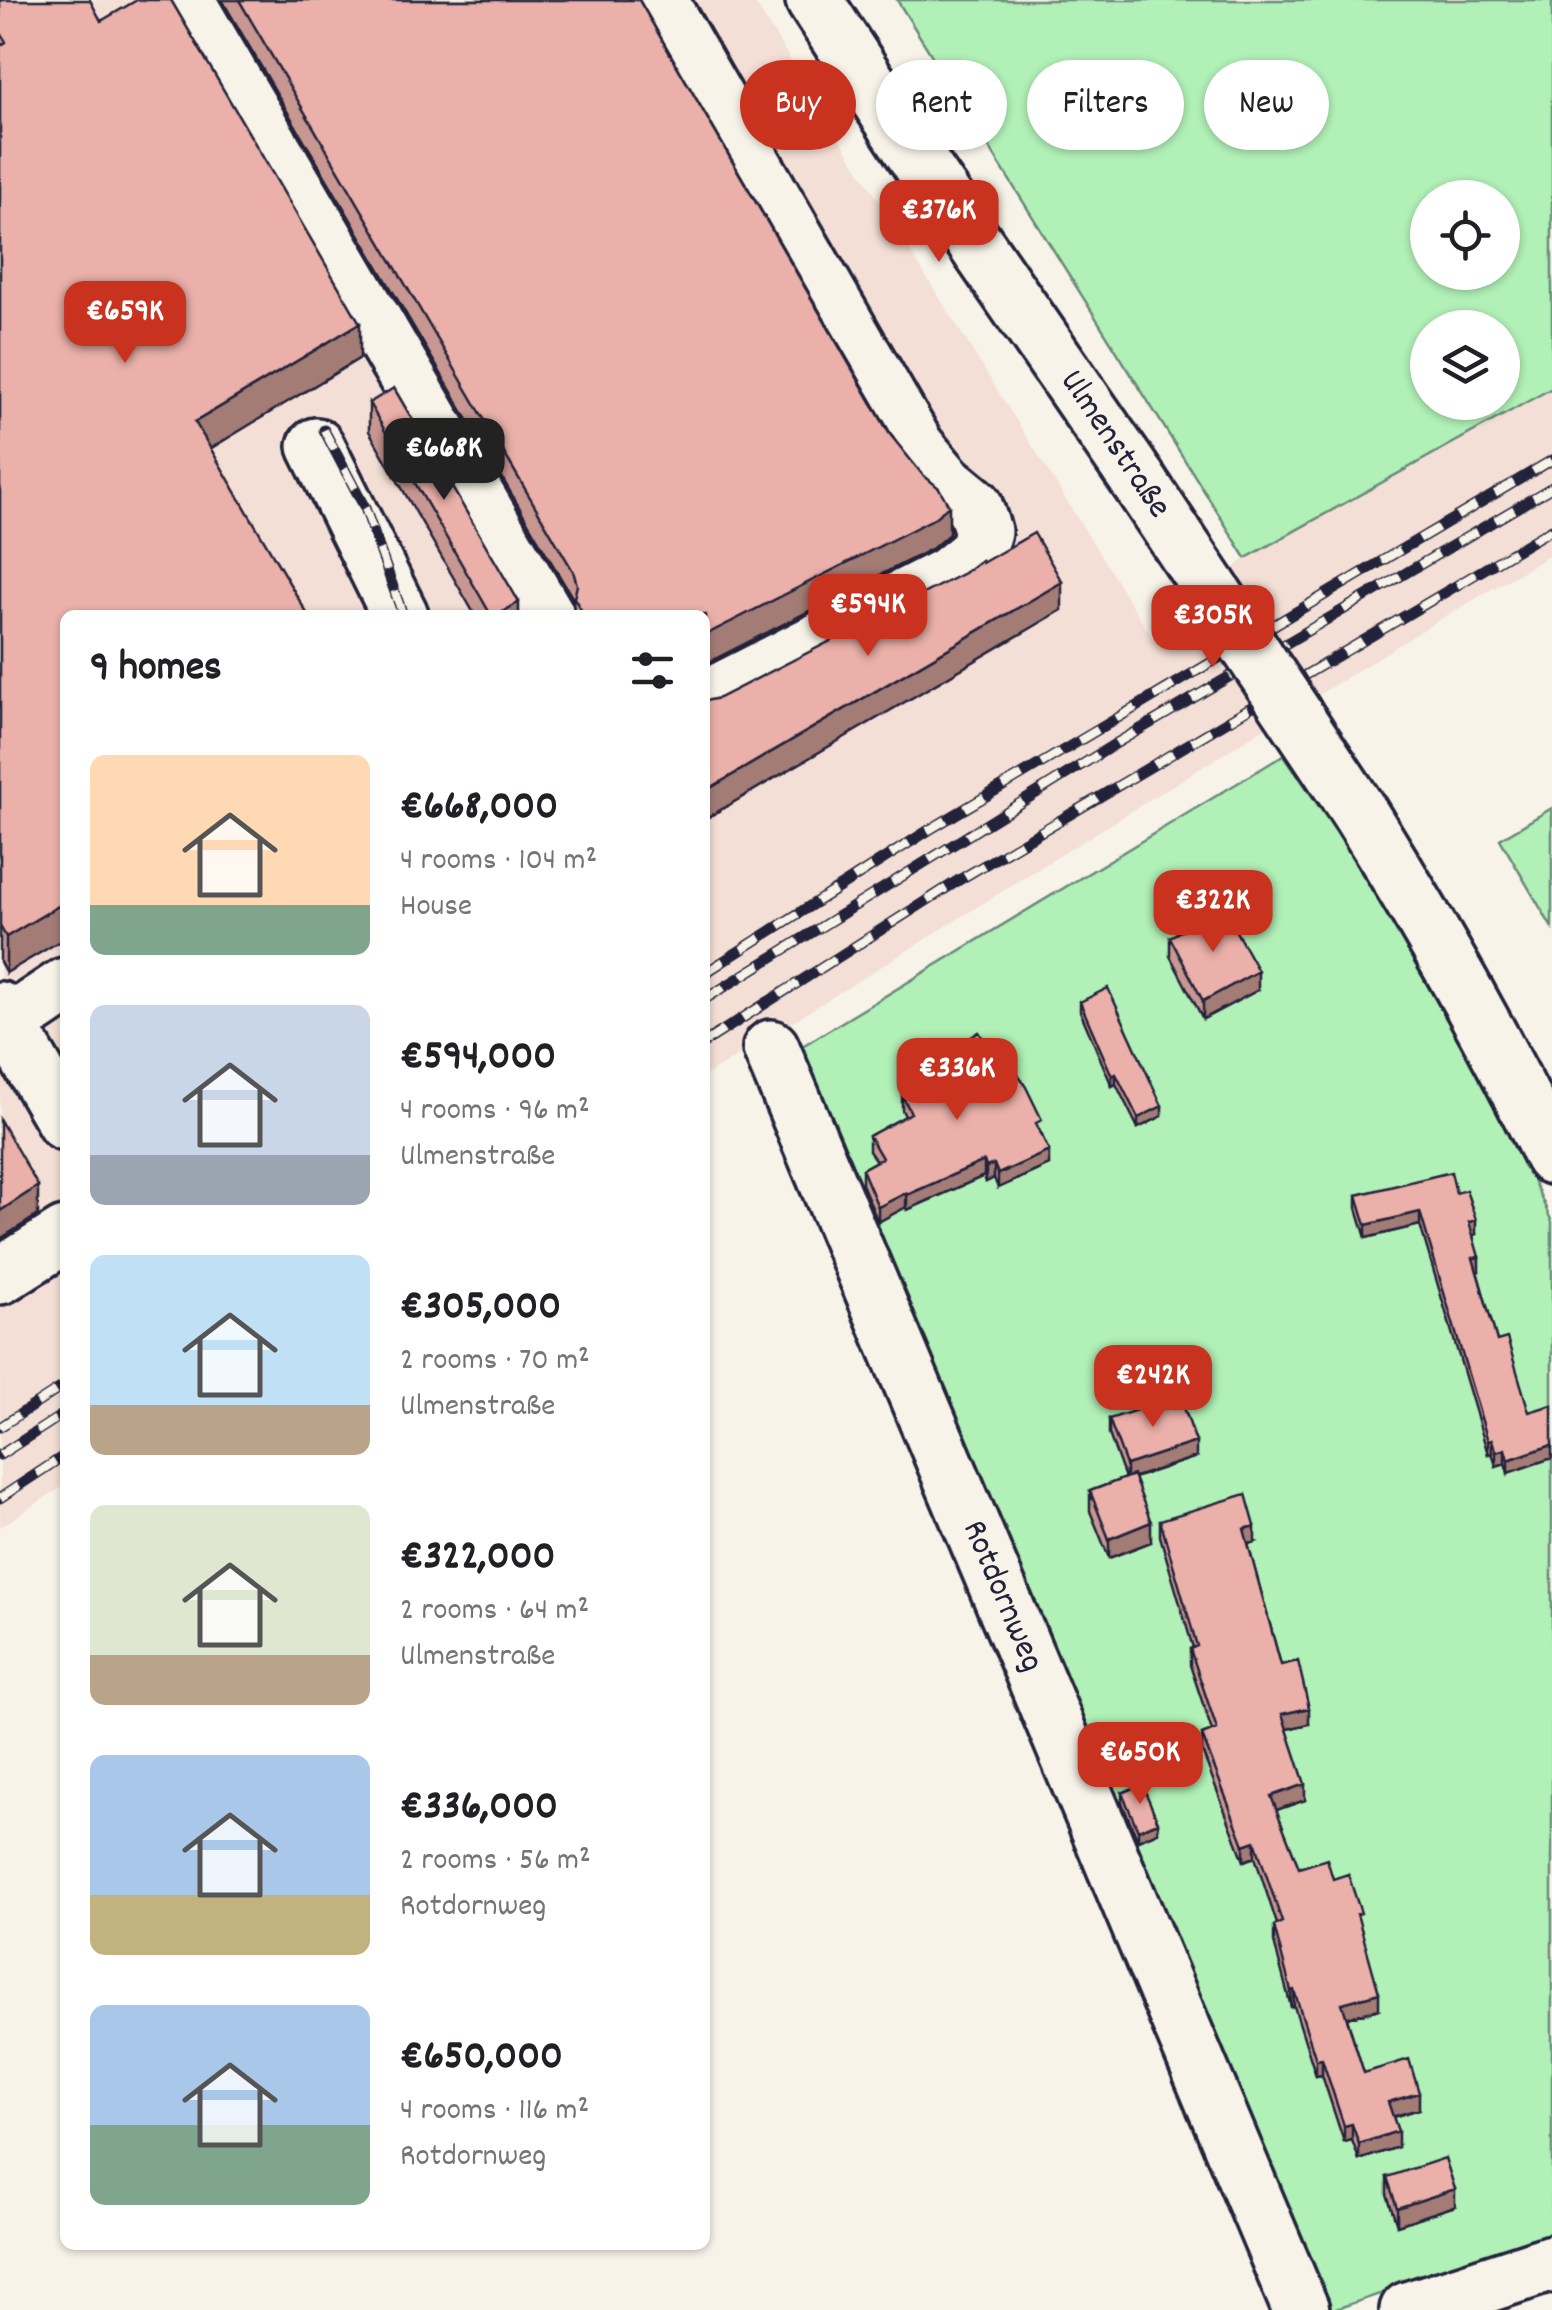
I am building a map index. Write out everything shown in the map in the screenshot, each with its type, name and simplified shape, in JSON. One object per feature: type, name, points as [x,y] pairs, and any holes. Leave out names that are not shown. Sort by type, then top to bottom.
[{"type":"street","points":[[186,0],[543,610]]},
{"type":"street","points":[[660,0],[916,446],[946,482],[974,505],[983,532],[977,552],[950,574],[710,696]]},
{"type":"street","name":"Ulmenstraße","points":[[814,0],[1359,812],[1493,1036],[1552,1156]]},
{"type":"street","points":[[316,446],[398,610]]},
{"type":"street","points":[[60,989],[4,1017],[60,1113]]},
{"type":"street","name":"Rotdornweg","points":[[772,1048],[1301,2310]]},
{"type":"street","points":[[0,1276],[60,1238]]},
{"type":"street","points":[[1408,2310],[1552,2263]]},
{"type":"shaded area","points":[[0,0],[753,0],[791,60],[740,60],[740,150],[847,150],[1153,639],[1246,558],[1494,420],[1520,420],[1520,406],[1552,388],[1552,554],[1434,623],[710,1073],[710,610],[60,610],[60,1488],[0,1527]]},
{"type":"green space","points":[[897,0],[1552,0],[1552,388],[1520,406],[1520,310],[1410,310],[1410,420],[1494,420],[1246,558],[991,150],[1007,150],[1007,60],[935,60]]},
{"type":"green space","points":[[1284,755],[1404,932],[1508,1124],[1552,1222],[1552,2235],[1333,2310],[1324,2310],[794,1051]]},
{"type":"green space","points":[[1552,808],[1552,928],[1500,839]]},
{"type":"building","points":[[0,0],[90,0],[101,21],[137,0],[171,0],[360,323],[195,422],[305,610],[60,610],[60,905],[6,937],[0,926],[0,46],[6,42],[0,31]]},
{"type":"building","points":[[239,0],[639,0],[889,433],[922,474],[939,488],[949,506],[933,519],[710,632],[710,610],[581,610],[574,598],[577,585],[573,571]]},
{"type":"building","points":[[394,388],[519,602],[505,610],[488,610],[369,403]]},
{"type":"building","points":[[1034,533],[1062,582],[710,788],[710,700],[964,573],[981,560],[982,563]]},
{"type":"building","points":[[1218,910],[1225,921],[1229,919],[1258,971],[1203,1001],[1170,937]]},
{"type":"building","points":[[1108,988],[1162,1106],[1138,1118],[1116,1074],[1112,1076],[1080,1002]]},
{"type":"building","points":[[979,1032],[992,1052],[1000,1047],[1026,1087],[1042,1120],[1036,1123],[1049,1151],[998,1174],[994,1164],[986,1167],[984,1161],[878,1207],[862,1169],[882,1158],[869,1136],[911,1113],[902,1095],[926,1083],[920,1071]]},
{"type":"building","points":[[0,1120],[38,1186],[0,1211]]},
{"type":"building","points":[[1451,1172],[1456,1193],[1466,1190],[1476,1220],[1469,1222],[1479,1257],[1473,1258],[1497,1341],[1507,1338],[1529,1412],[1552,1405],[1552,1445],[1508,1460],[1505,1449],[1496,1452],[1492,1440],[1488,1441],[1420,1212],[1366,1225],[1357,1195]]},
{"type":"building","points":[[1180,1396],[1196,1442],[1126,1465],[1109,1419]]},
{"type":"building","points":[[1133,1475],[1151,1522],[1109,1539],[1090,1491]]},
{"type":"building","points":[[1246,1494],[1255,1526],[1244,1529],[1281,1665],[1298,1661],[1309,1708],[1282,1714],[1305,1784],[1271,1796],[1299,1868],[1327,1859],[1333,1879],[1348,1874],[1379,1993],[1342,2003],[1364,2073],[1409,2059],[1419,2093],[1388,2102],[1398,2131],[1359,2144],[1352,2124],[1344,2126],[1322,2059],[1316,2060],[1294,1990],[1291,1991],[1274,1926],[1282,1922],[1255,1841],[1244,1845],[1202,1735],[1217,1729],[1190,1649],[1197,1646],[1160,1520]]},
{"type":"building","points":[[1142,1784],[1158,1822],[1138,1830],[1122,1793]]},
{"type":"building","points":[[1445,2158],[1455,2189],[1397,2208],[1387,2177]]},
{"type":"railway","points":[[324,430],[365,508],[401,610]]},
{"type":"railway","points":[[710,970],[929,830],[1552,460]]},
{"type":"railway","points":[[710,996],[1115,744],[1552,487]]},
{"type":"railway","points":[[710,1039],[959,880],[1552,529]]},
{"type":"railway","points":[[0,1427],[60,1388]]},
{"type":"railway","points":[[0,1455],[60,1416]]},
{"type":"railway","points":[[0,1498],[60,1458]]}]
